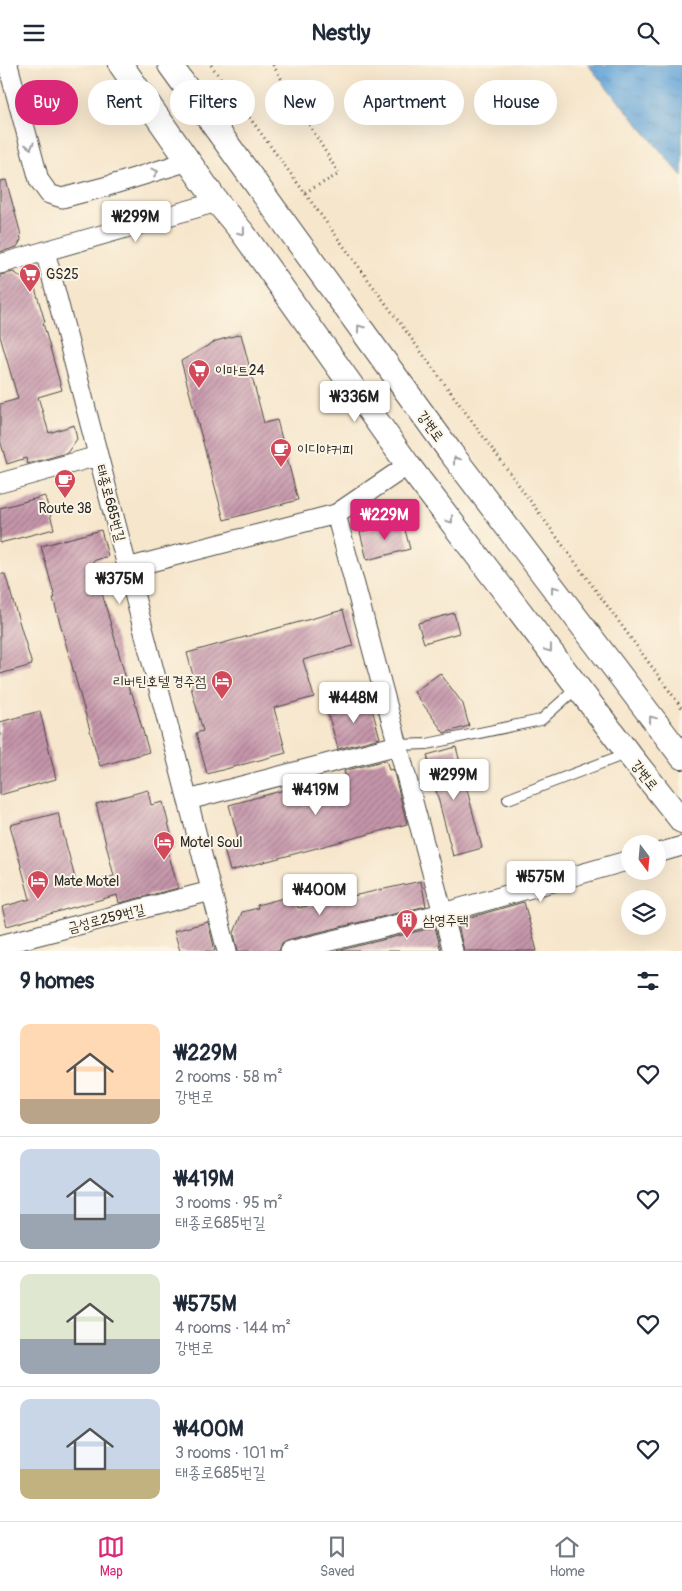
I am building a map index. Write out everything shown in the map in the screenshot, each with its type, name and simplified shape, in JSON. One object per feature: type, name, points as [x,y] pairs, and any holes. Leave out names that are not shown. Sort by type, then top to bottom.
[{"type":"street","points":[[8,65],[39,181],[49,194],[62,198],[189,161]]},
{"type":"street","name":"강변로","points":[[121,65],[217,202],[244,233],[408,465],[682,821]]},
{"type":"street","name":"강변로","points":[[170,65],[450,453],[682,757]]},
{"type":"street","points":[[0,264],[217,202]]},
{"type":"street","name":"태종로685번길","points":[[45,251],[227,951]]},
{"type":"street","points":[[0,483],[98,456]]},
{"type":"street","points":[[127,568],[336,514],[408,465]]},
{"type":"street","points":[[336,514],[453,951]]},
{"type":"street","points":[[188,800],[398,745]]},
{"type":"street","points":[[666,851],[682,846]]},
{"type":"street","points":[[290,951],[443,913],[621,863]]},
{"type":"street","name":"금성로259번길","points":[[0,944],[211,891]]},
{"type":"street","points":[[0,944],[2,951]]},
{"type":"lane","points":[[398,745],[427,744],[541,720],[578,687]]},
{"type":"lane","points":[[508,799],[628,753]]},
{"type":"path","points":[[211,65],[682,708]]},
{"type":"path","points":[[273,65],[339,174],[304,193]]},
{"type":"water","points":[[588,65],[682,65],[682,176]]},
{"type":"building","points":[[6,180],[21,240],[17,247],[0,252],[0,181]]},
{"type":"building","points":[[14,272],[35,288],[62,390],[38,397],[49,433],[74,425],[77,439],[67,453],[27,464],[26,458],[7,464],[0,440],[0,404],[18,399],[0,336],[0,275]]},
{"type":"building","points":[[241,334],[264,423],[277,420],[298,500],[224,520],[181,361],[216,341]]},
{"type":"building","points":[[45,496],[54,529],[0,543],[0,508]]},
{"type":"building","points":[[403,522],[410,549],[367,560],[360,532]]},
{"type":"building","points":[[101,530],[108,556],[93,561],[130,693],[132,693],[149,752],[100,766],[53,598],[55,598],[41,546]]},
{"type":"building","points":[[0,574],[5,574],[32,665],[0,674]]},
{"type":"building","points":[[343,610],[353,646],[303,660],[314,697],[274,708],[286,753],[207,774],[196,733],[203,731],[189,680],[194,679],[187,653]]},
{"type":"building","points":[[454,613],[459,633],[424,643],[418,623]]},
{"type":"building","points":[[440,673],[463,704],[469,726],[444,733],[414,692]]},
{"type":"building","points":[[369,698],[380,738],[338,749],[327,710]]},
{"type":"building","points":[[40,711],[56,779],[0,795],[0,722]]},
{"type":"building","points":[[456,747],[482,848],[453,856],[427,755]]},
{"type":"building","points":[[386,760],[389,770],[393,769],[407,824],[230,871],[224,849],[240,845],[229,805],[288,789],[289,795],[347,781],[344,771]]},
{"type":"building","points":[[148,790],[151,805],[163,802],[174,846],[167,848],[178,888],[119,903],[117,895],[7,926],[2,907],[30,899],[10,825],[58,813],[77,886],[114,876],[96,804]]},
{"type":"building","points":[[421,881],[426,906],[287,940],[282,943],[279,951],[238,951],[234,933],[242,912],[258,908],[257,905],[295,895],[298,908]]},
{"type":"building","points":[[524,902],[537,951],[464,951],[457,921]]},
{"type":"building","points":[[208,922],[215,951],[180,951],[174,931]]},
{"type":"building","name":"삼영주택","points":[[435,927],[441,951],[337,951]]},
{"type":"place","name":"GS25","points":[[30,293]]},
{"type":"place","name":"이마트24","points":[[199,389]]},
{"type":"place","name":"이디야커피","points":[[281,468]]},
{"type":"place","name":"Route 38","points":[[65,499]]},
{"type":"place","name":"리버틴호텔 경주점","points":[[222,700]]},
{"type":"place","name":"Motel Soul","points":[[164,861]]},
{"type":"place","name":"Mate Motel","points":[[38,900]]},
{"type":"place","name":"삼영주택","points":[[407,939]]}]
